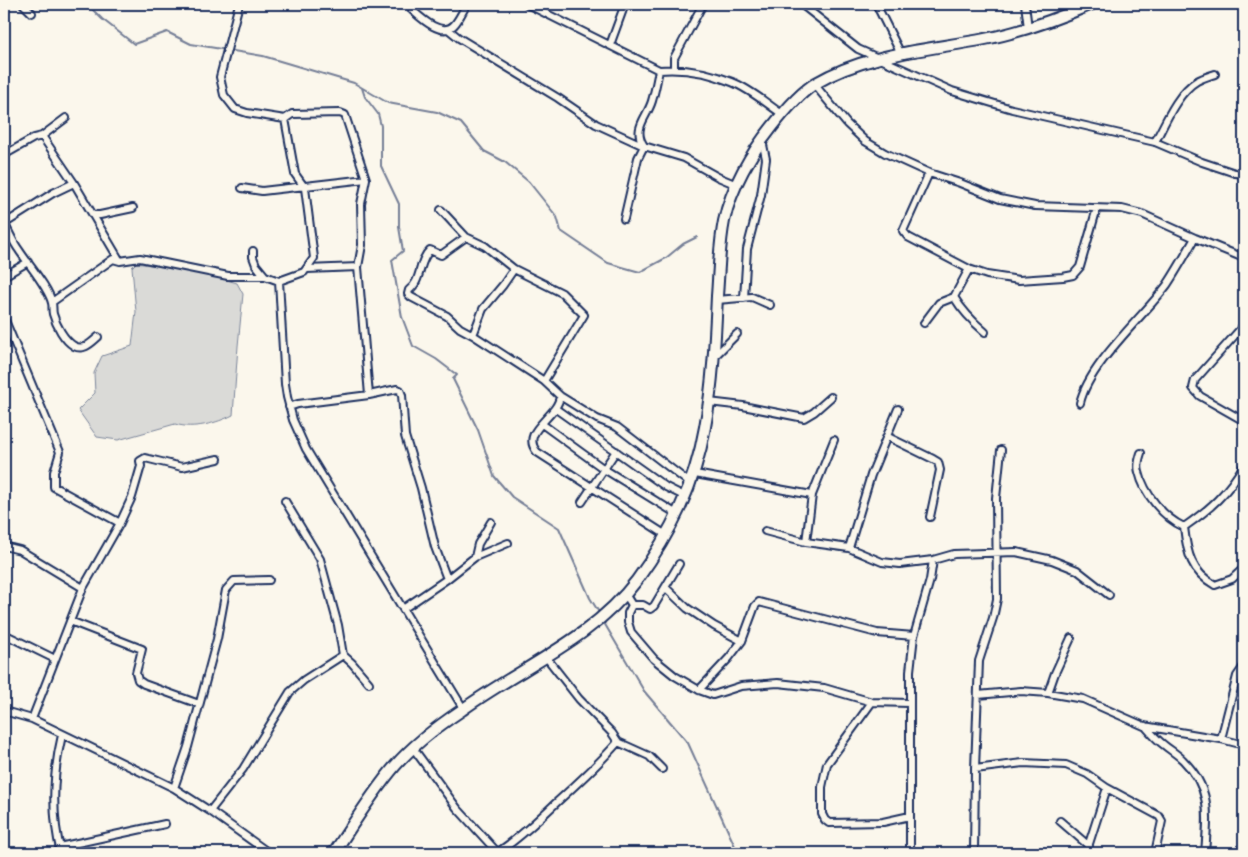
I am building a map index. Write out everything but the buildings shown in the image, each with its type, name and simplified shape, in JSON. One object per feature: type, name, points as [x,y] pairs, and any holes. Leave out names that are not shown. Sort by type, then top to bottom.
[{"type":"main road","points":[[334,853],[376,790],[396,764],[412,748],[463,708],[562,648],[592,626],[636,580],[666,535],[678,514],[693,479],[705,429],[709,402],[720,248],[724,219],[737,185],[762,140],[782,114],[814,84],[878,58],[989,38],[1028,28],[1092,4]]},
{"type":"street","points":[[23,4],[32,13]]},
{"type":"street","points":[[238,4],[220,77],[224,95],[235,108],[247,113],[285,119],[292,114],[340,113],[345,115],[366,179],[361,204],[362,244],[358,267],[368,395]]},
{"type":"street","points":[[448,29],[454,25],[467,4]]},
{"type":"street","points":[[527,4],[660,70],[674,69],[733,82],[782,114]]},
{"type":"street","points":[[610,45],[625,4]]},
{"type":"street","points":[[674,69],[674,58],[703,4]]},
{"type":"street","points":[[801,4],[858,49],[952,92],[1012,109],[1155,142],[1202,162],[1244,174]]},
{"type":"street","points":[[876,4],[901,54]]},
{"type":"street","points":[[1025,4],[1028,28]]},
{"type":"street","points":[[412,10],[426,22],[448,29],[459,38],[558,98],[596,124],[644,146],[684,158],[737,185]]},
{"type":"street","points":[[644,146],[639,139],[640,126],[651,104],[660,70]]},
{"type":"street","points":[[1155,142],[1184,92],[1196,81],[1215,74]]},
{"type":"street","points":[[814,84],[847,124],[864,141],[929,173],[1000,199],[1035,206],[1122,209],[1142,214],[1244,258]]},
{"type":"street","points":[[4,155],[34,138],[42,136],[66,118]]},
{"type":"street","points":[[52,302],[114,259],[120,261],[140,258],[228,276],[265,276],[279,281],[304,272],[314,258],[304,185],[295,174],[285,119]]},
{"type":"street","points":[[42,136],[74,183],[120,261]]},
{"type":"street","points":[[744,298],[747,249],[761,195],[766,159],[762,140]]},
{"type":"street","points":[[624,219],[638,158],[644,146]]},
{"type":"street","points":[[929,173],[903,232],[908,237],[969,269],[987,275],[1019,280],[1073,275],[1080,267],[1097,208]]},
{"type":"street","points":[[242,188],[262,191],[366,179]]},
{"type":"street","points":[[74,183],[4,224],[52,302],[52,312],[56,325],[74,346],[83,348],[98,338]]},
{"type":"street","points":[[93,216],[133,208]]},
{"type":"street","points":[[441,210],[466,237],[485,246],[514,269],[562,293],[584,315],[544,381]]},
{"type":"street","points":[[466,237],[441,255],[430,250],[425,255],[416,285],[409,290],[408,294],[411,297],[447,316],[460,328],[473,334],[544,381],[560,396],[597,419],[617,427],[693,479],[812,494]]},
{"type":"street","points":[[1080,403],[1082,394],[1091,378],[1166,285],[1195,238]]},
{"type":"street","points":[[253,251],[256,265],[265,276]]},
{"type":"street","points":[[4,276],[28,262]]},
{"type":"street","points":[[307,269],[358,267]]},
{"type":"street","points":[[473,334],[483,309],[503,286],[514,269]]},
{"type":"street","points":[[924,323],[939,303],[954,296],[969,269]]},
{"type":"street","points":[[279,281],[286,384],[293,420],[306,449],[463,708]]},
{"type":"street","points":[[954,296],[961,310],[985,332]]},
{"type":"street","points":[[717,300],[752,298],[770,305]]},
{"type":"street","points":[[4,318],[60,452],[54,472],[54,487],[120,523]]},
{"type":"street","points":[[1244,325],[1195,380],[1193,388],[1200,396],[1244,421]]},
{"type":"street","points":[[712,359],[737,334]]},
{"type":"street","points":[[289,407],[298,404],[400,390],[405,436],[421,488],[435,548],[447,579]]},
{"type":"street","points":[[560,396],[560,403],[556,409],[535,431],[531,441],[536,452],[666,535]]},
{"type":"street","points":[[709,402],[743,406],[804,418],[832,397]]},
{"type":"street","points":[[556,409],[666,487],[686,497]]},
{"type":"street","points":[[849,548],[872,475],[898,409]]},
{"type":"street","points":[[542,424],[604,469],[678,514]]},
{"type":"street","points":[[888,437],[934,459],[940,466],[930,517]]},
{"type":"street","points":[[806,542],[812,494],[834,440]]},
{"type":"street","points":[[975,853],[975,769],[979,661],[997,599],[996,498],[1001,450]]},
{"type":"street","points":[[582,502],[616,451]]},
{"type":"street","points":[[1141,453],[1138,462],[1138,472],[1144,486],[1162,511],[1184,527]]},
{"type":"street","points":[[32,719],[83,588],[120,523],[132,497],[141,466],[140,461],[145,458],[182,467],[218,460]]},
{"type":"street","points":[[1184,527],[1209,510],[1233,484],[1244,465]]},
{"type":"street","points":[[285,501],[320,559],[338,625],[343,655],[370,683]]},
{"type":"street","points":[[475,557],[478,544],[491,522]]},
{"type":"street","points":[[1184,527],[1187,548],[1193,565],[1204,579],[1215,585],[1232,579],[1244,568]]},
{"type":"street","points":[[766,531],[806,542],[849,548],[882,562],[912,564],[954,554],[1016,552],[1052,560],[1077,570],[1109,595]]},
{"type":"street","points":[[403,609],[475,557],[508,543]]},
{"type":"street","points":[[4,546],[20,550],[83,588]]},
{"type":"street","points":[[910,853],[909,703],[914,636],[930,580],[933,560]]},
{"type":"street","points":[[624,594],[632,604],[643,605],[650,609],[666,588],[679,564]]},
{"type":"street","points":[[174,788],[188,747],[217,639],[226,590],[234,581],[269,580]]},
{"type":"street","points":[[666,588],[687,608],[714,626],[742,640]]},
{"type":"street","points":[[699,690],[729,658],[742,640],[755,606],[760,602],[877,633],[914,636]]},
{"type":"street","points":[[632,604],[628,613],[631,632],[654,660],[675,676],[699,690],[713,695],[741,686],[778,683],[824,688],[872,702],[909,703]]},
{"type":"street","points":[[70,621],[142,649],[136,673],[138,680],[144,684],[199,704]]},
{"type":"street","points":[[4,634],[55,659]]},
{"type":"street","points":[[1048,693],[1054,673],[1071,638]]},
{"type":"street","points":[[210,811],[243,769],[290,692],[304,680],[343,655]]},
{"type":"street","points":[[546,657],[579,699],[612,733],[618,742],[649,756],[662,769]]},
{"type":"street","points":[[1222,740],[1237,676],[1244,666]]},
{"type":"street","points":[[978,695],[1022,691],[1083,698],[1144,726],[1244,745]]},
{"type":"street","points":[[872,702],[827,764],[822,787],[822,814],[829,823],[883,822],[910,816]]},
{"type":"street","points":[[4,711],[32,719],[174,788],[269,853]]},
{"type":"street","points":[[1144,726],[1162,744],[1183,760],[1199,781],[1206,795],[1208,815],[1205,853]]},
{"type":"street","points":[[62,734],[56,757],[54,787],[55,815],[60,850],[165,824]]},
{"type":"street","points":[[412,748],[457,808],[498,853],[545,814],[599,764],[618,742]]},
{"type":"street","points":[[975,769],[1023,763],[1066,765],[1087,774],[1107,788],[1159,816],[1162,821],[1155,853]]},
{"type":"street","points":[[1086,853],[1107,788]]},
{"type":"street","points":[[1060,822],[1089,846]]},
{"type":"shaded area","points":[[136,263],[195,271],[237,283],[243,294],[233,415],[205,425],[182,426],[175,424],[118,440],[97,437],[78,410],[95,393],[94,373],[102,356],[132,346],[136,312],[132,267]]},
{"type":"waterway","points":[[87,4],[102,19],[134,44],[167,32],[191,44],[263,56],[354,83],[388,103],[437,112],[461,123],[484,151],[505,162],[529,182],[557,217],[561,231],[608,263],[640,272],[666,258],[683,244],[697,237]]},
{"type":"waterway","points":[[362,88],[365,97],[378,114],[381,126],[381,166],[399,204],[399,227],[403,251],[392,260],[402,317],[413,346],[436,359],[457,375],[453,379],[478,430],[494,476],[512,497],[559,528],[590,598],[600,614]]},
{"type":"waterway","points":[[603,621],[644,691],[688,743],[738,853]]}]
